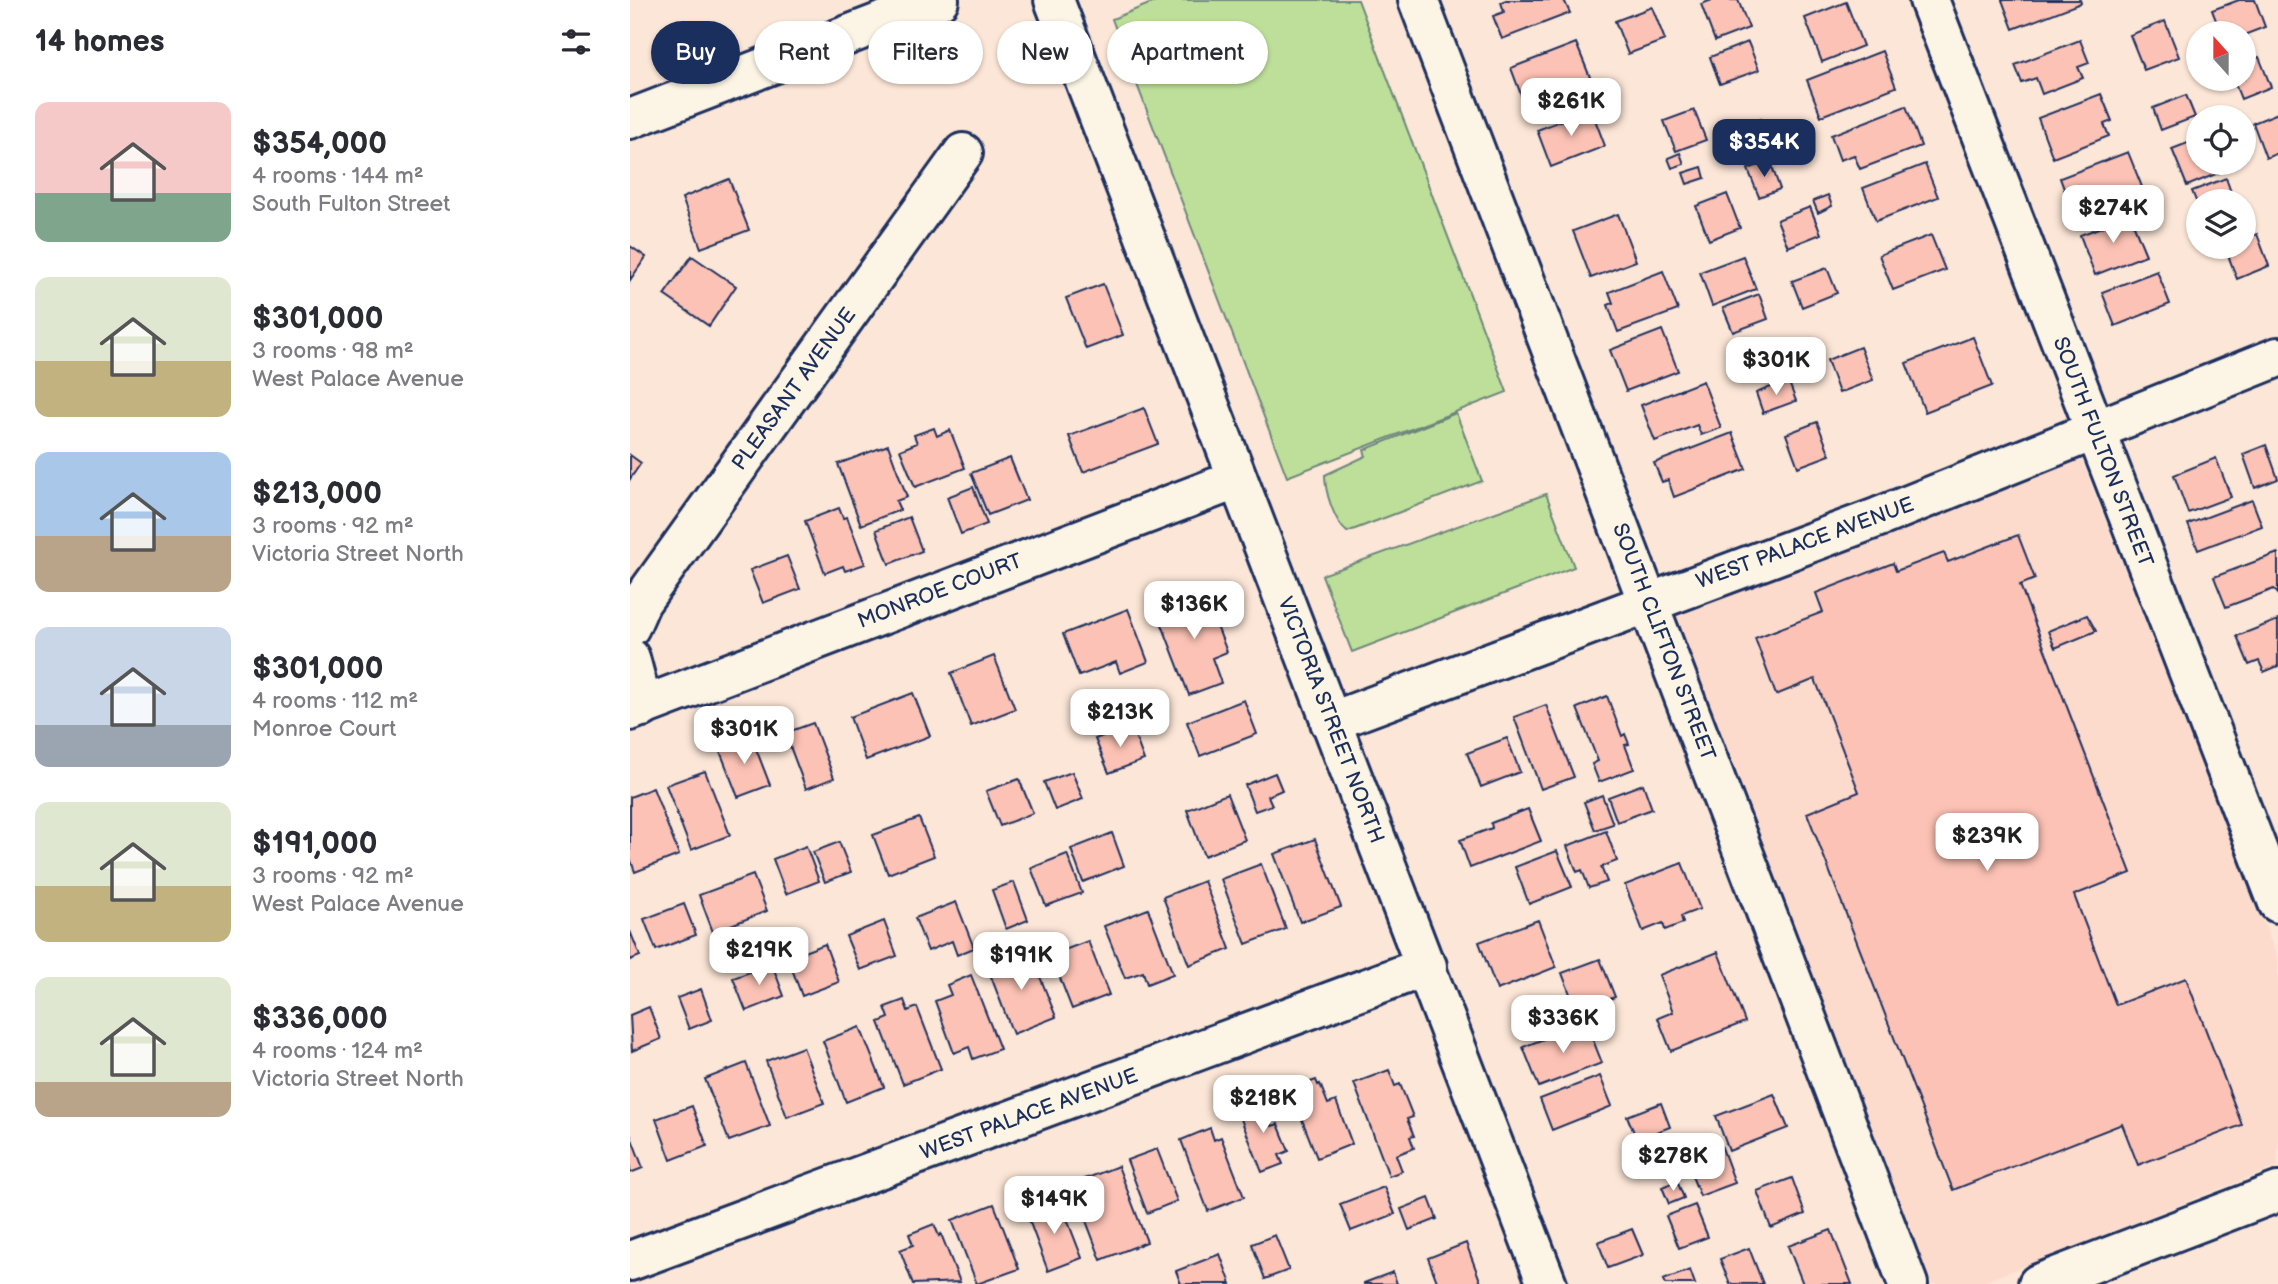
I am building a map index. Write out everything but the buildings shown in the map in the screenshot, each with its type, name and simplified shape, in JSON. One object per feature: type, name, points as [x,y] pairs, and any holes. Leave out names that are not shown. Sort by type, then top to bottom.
[{"type":"street","points":[[630,119],[939,0]]},
{"type":"street","name":"VICTORIA STREET NORTH","points":[[1055,0],[1547,1284]]},
{"type":"street","name":"SOUTH CLIFTON STREET","points":[[1418,0],[1908,1284]]},
{"type":"street","name":"SOUTH FULTON STREET","points":[[1929,0],[2278,903]]},
{"type":"street","name":"PLEASANT AVENUE","points":[[630,627],[641,602],[964,153]]},
{"type":"street","name":"WEST PALACE AVENUE","points":[[1330,722],[1648,601],[1879,517],[2278,357]]},
{"type":"street","name":"MONROE COURT","points":[[637,709],[714,677],[1238,479]]},
{"type":"street","points":[[630,658],[637,709]]},
{"type":"street","name":"WEST PALACE AVENUE","points":[[630,1261],[1427,966]]},
{"type":"street","points":[[2038,1284],[2278,1192]]},
{"type":"shaded area","points":[[2078,451],[2278,959],[2278,1166],[1978,1284],[1932,1284],[1668,612]]},
{"type":"green space","points":[[1159,0],[1358,0],[1507,392],[1287,477],[1137,84],[1268,84],[1268,21],[1112,19]]},
{"type":"green space","points":[[1456,413],[1482,481],[1347,532],[1331,506],[1325,475],[1366,456],[1364,450]]},
{"type":"green space","points":[[1546,494],[1574,567],[1352,652],[1322,575]]}]
